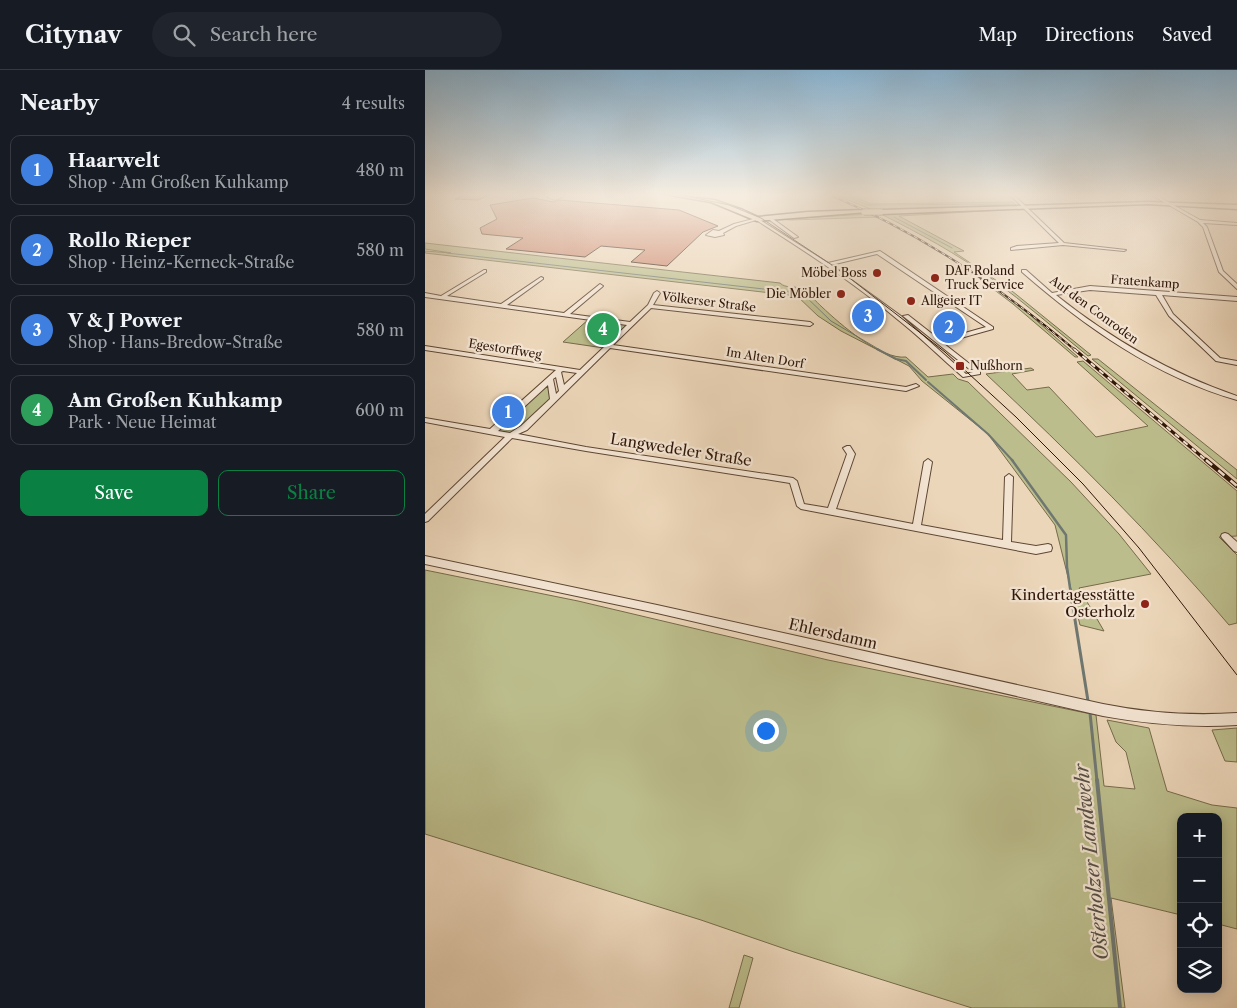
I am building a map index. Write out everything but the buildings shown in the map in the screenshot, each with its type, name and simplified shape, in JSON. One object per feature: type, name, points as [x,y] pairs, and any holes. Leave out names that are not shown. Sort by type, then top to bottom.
[{"type":"street","points":[[788,238],[832,264],[900,318],[965,376],[978,373],[939,342],[832,264],[795,238]]},
{"type":"street","points":[[1056,238],[1063,244]]},
{"type":"street","points":[[1209,238],[1221,272],[1237,287]]},
{"type":"street","points":[[1013,249],[1017,247],[1063,244],[1124,250]]},
{"type":"street","points":[[832,264],[878,252],[991,328],[939,342]]},
{"type":"street","points":[[442,297],[485,271]]},
{"type":"street","name":"Auf den Conroden","points":[[1023,271],[1132,352],[1205,386],[1237,398]]},
{"type":"street","points":[[501,306],[541,278]]},
{"type":"street","points":[[1229,281],[1237,281]]},
{"type":"street","points":[[565,315],[600,286]]},
{"type":"street","name":"Fratenkamp","points":[[1053,294],[1090,288],[1237,299]]},
{"type":"street","name":"Völkerser Straße","points":[[657,293],[650,306],[810,324]]},
{"type":"street","points":[[1158,293],[1171,315],[1218,360],[1237,363]]},
{"type":"street","points":[[425,295],[632,324]]},
{"type":"street","points":[[425,519],[510,436],[524,428],[650,306]]},
{"type":"street","name":"Im Alten Dorf","points":[[609,346],[905,389],[916,386]]},
{"type":"street","name":"Egestorffweg","points":[[425,348],[582,372]]},
{"type":"street","points":[[559,370],[562,391]]},
{"type":"street","points":[[492,432],[559,370]]},
{"type":"street","points":[[550,379],[553,400]]},
{"type":"street","points":[[425,420],[510,436]]},
{"type":"street","name":"Langwedeler Straße","points":[[510,436],[793,481],[801,506],[1036,550],[1047,548]]},
{"type":"street","points":[[831,511],[851,454],[847,448]]},
{"type":"street","points":[[916,528],[928,462]]},
{"type":"street","points":[[1007,545],[1009,476]]},
{"type":"street","points":[[1225,536],[1237,548]]},
{"type":"street","name":"Ehlersdamm","points":[[425,560],[657,609],[1142,718],[1179,721],[1237,719]]},
{"type":"green space","points":[[926,238],[939,238],[964,251],[954,252],[1012,291],[1091,355],[1088,356],[992,279]]},
{"type":"green space","points":[[425,243],[780,283],[804,290],[850,331],[873,347],[885,353],[906,357],[928,377],[953,374],[958,379],[968,382],[1071,482],[1119,534],[1151,574],[1079,588],[1104,631],[1080,625],[1055,525],[988,434],[922,381],[909,366],[841,331],[818,316],[797,296],[425,253],[425,251],[451,253],[425,249]]},
{"type":"green space","points":[[980,279],[987,282],[1029,314],[1078,357],[1075,357],[1013,304]]},
{"type":"green space","points":[[589,319],[628,325],[604,348],[563,342]]},
{"type":"green space","points":[[1092,359],[1098,359],[1237,470],[1237,479]]},
{"type":"green space","points":[[1083,361],[1237,491],[1237,536],[1219,537],[1237,555],[1237,623],[1229,625],[1171,559],[1111,496],[986,374],[1031,368],[1034,370],[1012,374],[1027,390],[1049,387],[1096,437],[1148,426],[1077,362]]},
{"type":"green space","points":[[548,383],[550,399],[526,423],[511,433],[498,431]]},
{"type":"green space","points":[[425,570],[578,601],[828,660],[1096,715],[1104,786],[1135,789],[1126,752],[1116,742],[1107,720],[1149,728],[1167,791],[1212,805],[1237,808],[1237,929],[1222,925],[1222,813],[1177,813],[1177,914],[1111,898],[1125,1008],[972,1008],[794,952],[701,920],[425,834]]},
{"type":"green space","points":[[1237,728],[1237,762],[1225,761],[1212,730]]},
{"type":"green space","points":[[744,955],[753,958],[739,1008],[729,1008]]},
{"type":"waterway","points":[[933,238],[952,248]]},
{"type":"waterway","name":"Osterholzer Landwehr","points":[[447,253],[790,292]]},
{"type":"waterway","name":"Osterholzer Landwehr","points":[[802,293],[831,321],[880,350]]},
{"type":"waterway","name":"Osterholzer Landwehr","points":[[877,349],[896,359],[906,361],[926,380]]},
{"type":"waterway","name":"Osterholzer Landwehr","points":[[928,382],[988,434],[1013,461]]},
{"type":"waterway","name":"Osterholzer Landwehr","points":[[1012,460],[1066,535],[1067,567],[1072,602]]},
{"type":"waterway","name":"Osterholzer Landwehr","points":[[1072,601],[1088,701]]},
{"type":"waterway","name":"Osterholzer Landwehr","points":[[1090,713],[1097,781]]},
{"type":"waterway","name":"Osterholzer Landwehr","points":[[1097,780],[1120,1008]]},
{"type":"tram line","points":[[791,238],[838,269],[945,352],[1016,417],[1083,484],[1139,548],[1237,675]]},
{"type":"railway","points":[[916,238],[958,263],[1017,304],[1075,350]]},
{"type":"railway","points":[[1074,349],[1207,461]]},
{"type":"railway","points":[[1206,460],[1237,486]]},
{"type":"place","name":"Möbel Boss","points":[[877,273]]},
{"type":"place","name":"DAF Roland Truck Service","points":[[935,278]]},
{"type":"place","name":"Die Möbler","points":[[841,294]]},
{"type":"place","name":"Allgeier IT","points":[[911,301]]},
{"type":"place","name":"V & J Power","points":[[868,316]]},
{"type":"place","name":"Rollo Rieper","points":[[949,327]]},
{"type":"place","name":"Am Großen Kuhkamp","points":[[603,329]]},
{"type":"place","name":"Nußhorn","points":[[960,366]]},
{"type":"place","name":"Haarwelt","points":[[508,412]]},
{"type":"place","name":"Kindertagesstätte Osterholz","points":[[1145,604]]}]
